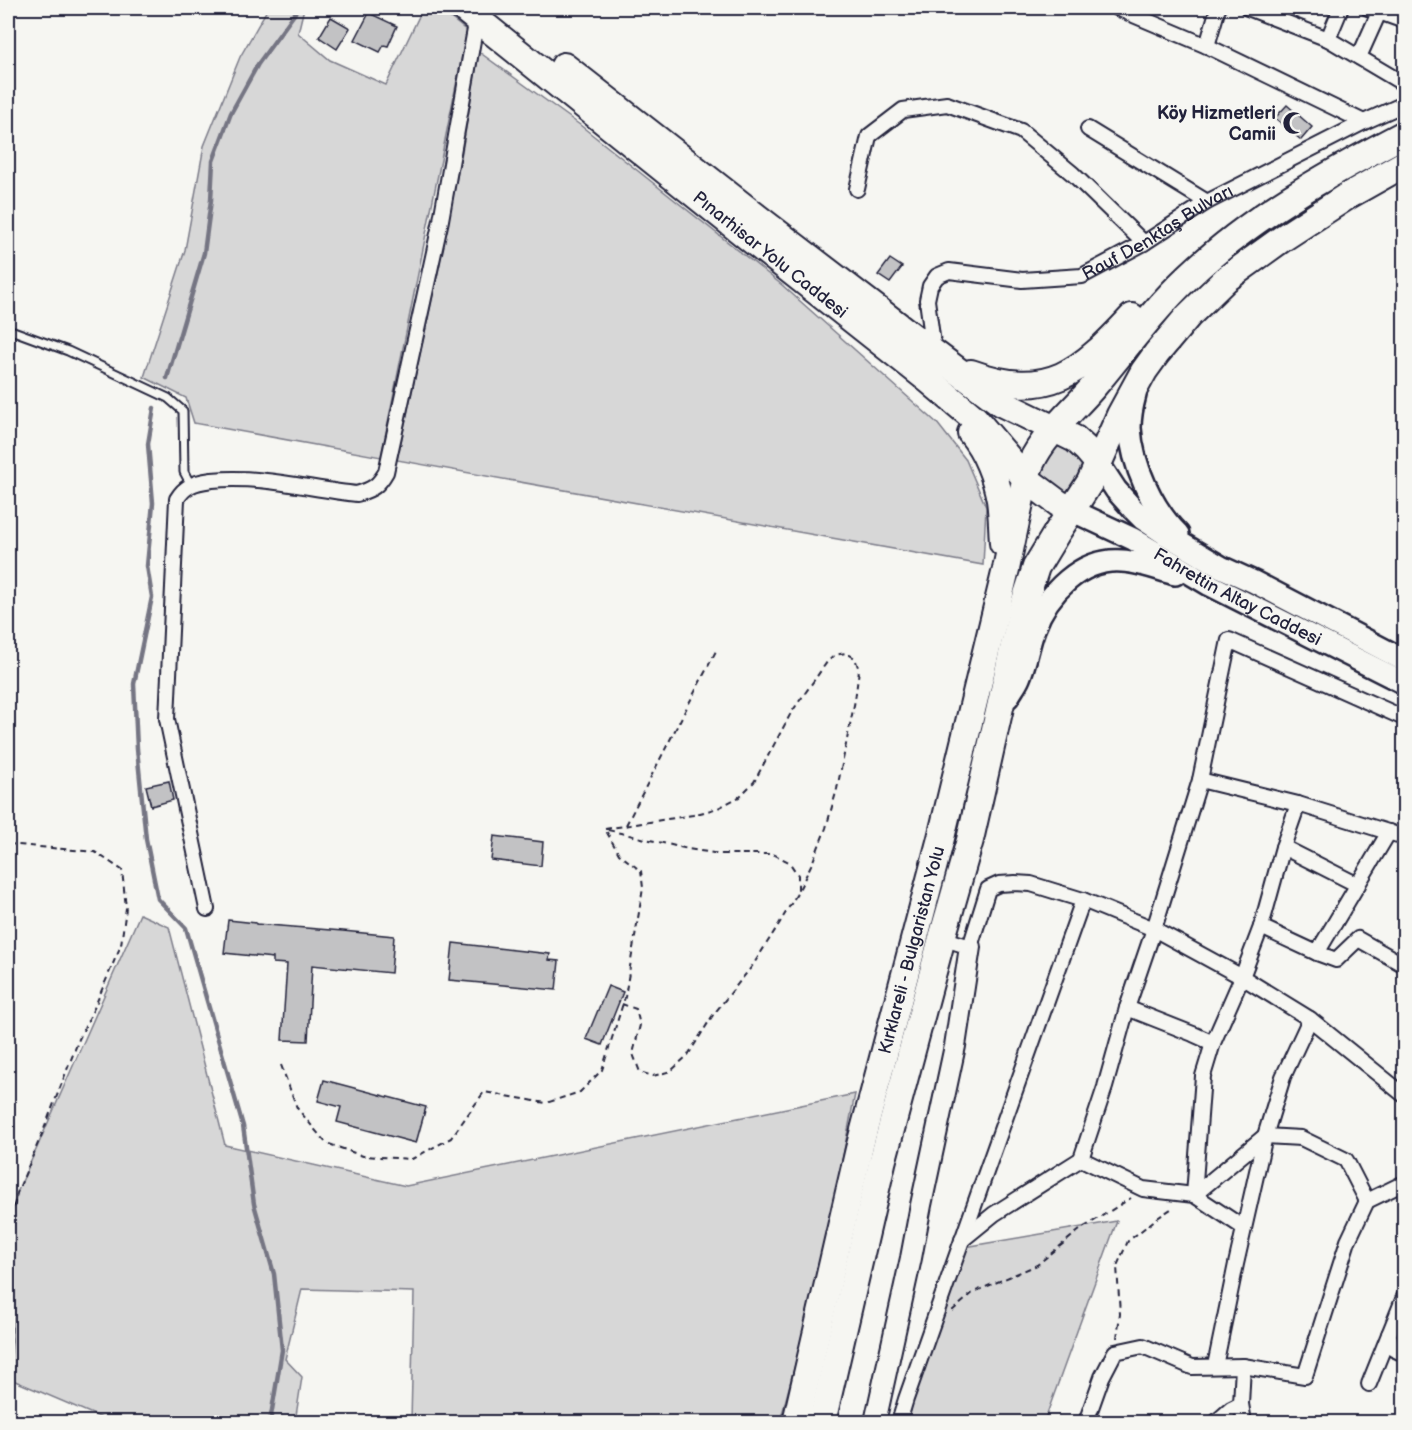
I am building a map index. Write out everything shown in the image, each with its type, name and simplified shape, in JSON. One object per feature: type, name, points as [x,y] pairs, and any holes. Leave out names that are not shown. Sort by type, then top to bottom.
[{"type":"highway","name":"Pınarhisar Yolu Caddesi","points":[[477,11],[740,204],[1001,402],[1075,439],[1099,464]]},
{"type":"highway","name":"Pınarhisar Yolu Caddesi","points":[[477,11],[758,245],[930,381],[975,419],[1026,479],[1071,510]]},
{"type":"highway","points":[[934,353],[971,373],[1012,384],[1029,384],[1069,374],[1096,354],[1189,261],[1213,244],[1251,224],[1338,169],[1404,134]]},
{"type":"highway","points":[[1071,510],[1090,482],[1138,381],[1157,352],[1188,316],[1226,279],[1307,222],[1404,164]]},
{"type":"highway","points":[[1026,479],[1038,449],[1081,402],[1166,300],[1189,276],[1251,224]]},
{"type":"highway","points":[[930,381],[976,439],[986,458],[1000,500],[1006,569]]},
{"type":"highway","name":"Kırklareli - Bulgaristan Yolu","points":[[796,1422],[859,1149],[941,838],[1026,479]]},
{"type":"highway","name":"Kırklareli - Bulgaristan Yolu","points":[[822,1422],[882,1163],[969,840],[1022,610],[1036,567],[1071,510]]},
{"type":"main road","points":[[1138,381],[1131,410],[1132,445],[1137,464],[1155,506],[1171,527],[1221,567]]},
{"type":"main road","name":"Fahrettin Altay Caddesi","points":[[1099,464],[1116,490],[1143,519],[1167,535],[1221,567],[1404,660]]},
{"type":"main road","name":"Fahrettin Altay Caddesi","points":[[1071,510],[1133,539],[1210,585],[1404,683]]},
{"type":"main road","points":[[998,715],[1019,678],[1034,629],[1045,606],[1076,574],[1092,565],[1106,561],[1122,561],[1141,564],[1210,585]]},
{"type":"street","points":[[1117,8],[1207,46],[1364,122]]},
{"type":"street","points":[[1207,46],[1218,8]]},
{"type":"street","points":[[1248,8],[1282,14],[1404,84]]},
{"type":"street","points":[[1328,39],[1341,8]]},
{"type":"street","points":[[1359,57],[1376,9],[1404,21]]},
{"type":"street","points":[[207,909],[167,719],[177,499],[182,491],[191,485],[204,481],[227,479],[259,480],[357,494],[371,490],[380,483],[386,471],[441,220],[477,11]]},
{"type":"street","points":[[857,189],[869,136],[903,110],[947,104],[1021,131],[1073,174],[1144,243]]},
{"type":"street","name":"Rauf Denktaş Bulvarı","points":[[934,353],[927,300],[930,286],[937,276],[949,271],[1022,280],[1082,276],[1144,243],[1207,202],[1404,104]]},
{"type":"street","points":[[1088,129],[1207,202]]},
{"type":"street","points":[[961,1241],[994,1214],[1082,1158],[1200,780],[1229,640],[1404,718]]},
{"type":"street","points":[[1200,780],[1298,804],[1404,837]]},
{"type":"street","points":[[1194,1194],[1203,1076],[1213,1044],[1261,927],[1283,847],[1298,804]]},
{"type":"street","points":[[1317,953],[1389,832]]},
{"type":"street","points":[[1283,847],[1358,885]]},
{"type":"street","points":[[875,1422],[956,1046],[970,946],[988,889],[999,884],[1031,884],[1083,900],[1154,928],[1242,977],[1310,1019],[1404,1095]]},
{"type":"street","points":[[899,1422],[1083,900]]},
{"type":"street","points":[[1261,927],[1336,960],[1358,939],[1404,965]]},
{"type":"street","points":[[942,938],[970,946]]},
{"type":"street","points":[[1127,1008],[1213,1044]]},
{"type":"street","points":[[1215,1366],[1265,1136],[1283,1077],[1310,1019]]},
{"type":"street","points":[[1194,1194],[1265,1136],[1301,1138],[1346,1160],[1367,1201]]},
{"type":"street","points":[[1082,1158],[1143,1189],[1194,1194],[1244,1228]]},
{"type":"street","points":[[1086,1422],[1102,1377],[1115,1352],[1143,1346],[1192,1367],[1243,1366],[1305,1376],[1348,1241],[1367,1201],[1404,1183]]},
{"type":"street","points":[[1369,1384],[1404,1298]]},
{"type":"street","points":[[1389,1334],[1393,1349],[1404,1354]]},
{"type":"street","points":[[1243,1366],[1240,1404],[1244,1422]]},
{"type":"street","points":[[1216,1422],[1231,1408],[1240,1404]]},
{"type":"lane","points":[[8,330],[68,351],[168,398],[183,411],[184,472],[191,485]]},
{"type":"path","points":[[626,825],[717,649]]},
{"type":"path","points":[[605,829],[693,814],[718,808],[739,797],[754,782],[791,713],[826,662],[835,655],[846,653],[855,658],[859,670],[855,700],[837,789],[826,828],[798,892],[753,965],[713,1015],[688,1055],[671,1071],[653,1076],[640,1072],[633,1054],[640,1025],[636,1009],[622,1004]]},
{"type":"path","points":[[605,829],[688,849],[720,854],[773,855],[789,862],[798,875],[798,892]]},
{"type":"path","points":[[281,1065],[297,1108],[326,1143],[363,1156],[412,1159],[451,1138],[484,1092],[546,1102],[580,1092],[602,1070],[622,1004],[643,888],[641,871],[619,854],[605,829]]},
{"type":"path","points":[[8,844],[95,852],[122,870],[126,908],[121,945],[79,1039],[17,1193],[8,1232]]},
{"type":"path","points":[[930,1329],[974,1292],[1037,1265],[1081,1229],[1146,1189]]},
{"type":"path","points":[[1115,1352],[1120,1314],[1117,1266],[1128,1241],[1194,1194]]},
{"type":"path","points":[[8,1264],[12,1287],[12,1343],[8,1386]]},
{"type":"shaded area","points":[[268,8],[304,8],[298,33],[330,60],[386,85],[423,8],[438,8],[467,31],[381,457],[194,423],[186,398],[144,377],[185,250],[204,146],[240,57]]},
{"type":"shaded area","points":[[479,52],[580,125],[782,285],[937,423],[966,460],[986,507],[983,565],[397,460],[439,267]]},
{"type":"shaded area","points":[[1064,446],[1086,463],[1070,493],[1062,494],[1039,473],[1049,451]]},
{"type":"shaded area","points":[[140,914],[169,927],[225,1145],[406,1186],[855,1094],[824,1254],[780,1422],[411,1422],[414,1292],[302,1289],[285,1359],[302,1377],[295,1422],[111,1422],[8,1378],[12,1343],[8,1231],[17,1193]]},
{"type":"shaded area","points":[[1117,1221],[1044,1422],[908,1422],[918,1379],[965,1247]]},
{"type":"building","points":[[369,13],[397,26],[388,46],[384,45],[380,52],[355,40]]},
{"type":"building","points":[[331,17],[350,28],[337,49],[319,37]]},
{"type":"building","name":"Köy Hizmetleri Camii","points":[[1287,105],[1312,127],[1301,140],[1275,118]]},
{"type":"building","points":[[890,259],[902,267],[890,283],[878,275]]},
{"type":"building","points":[[169,781],[173,800],[151,806],[146,786]]},
{"type":"building","points":[[494,836],[543,842],[541,866],[491,860]]},
{"type":"building","points":[[228,920],[394,936],[391,973],[312,965],[308,1041],[282,1040],[287,964],[273,963],[273,958],[224,953]]},
{"type":"building","points":[[453,943],[550,954],[549,960],[559,961],[556,990],[449,980]]},
{"type":"building","points":[[608,986],[623,992],[602,1045],[586,1039]]},
{"type":"building","points":[[324,1080],[426,1107],[416,1143],[337,1122],[341,1107],[318,1101]]},
{"type":"waterway","points":[[167,378],[204,253],[211,200],[213,161],[231,113],[258,64],[295,13],[296,8]]},
{"type":"waterway","points":[[154,408],[148,444],[153,503],[147,566],[152,597],[134,684],[137,749],[146,839],[158,899],[186,928],[243,1126],[254,1204],[274,1274],[282,1350],[270,1422]]},
{"type":"place","name":"Köy Hizmetleri Camii","points":[[1294,123]]}]
